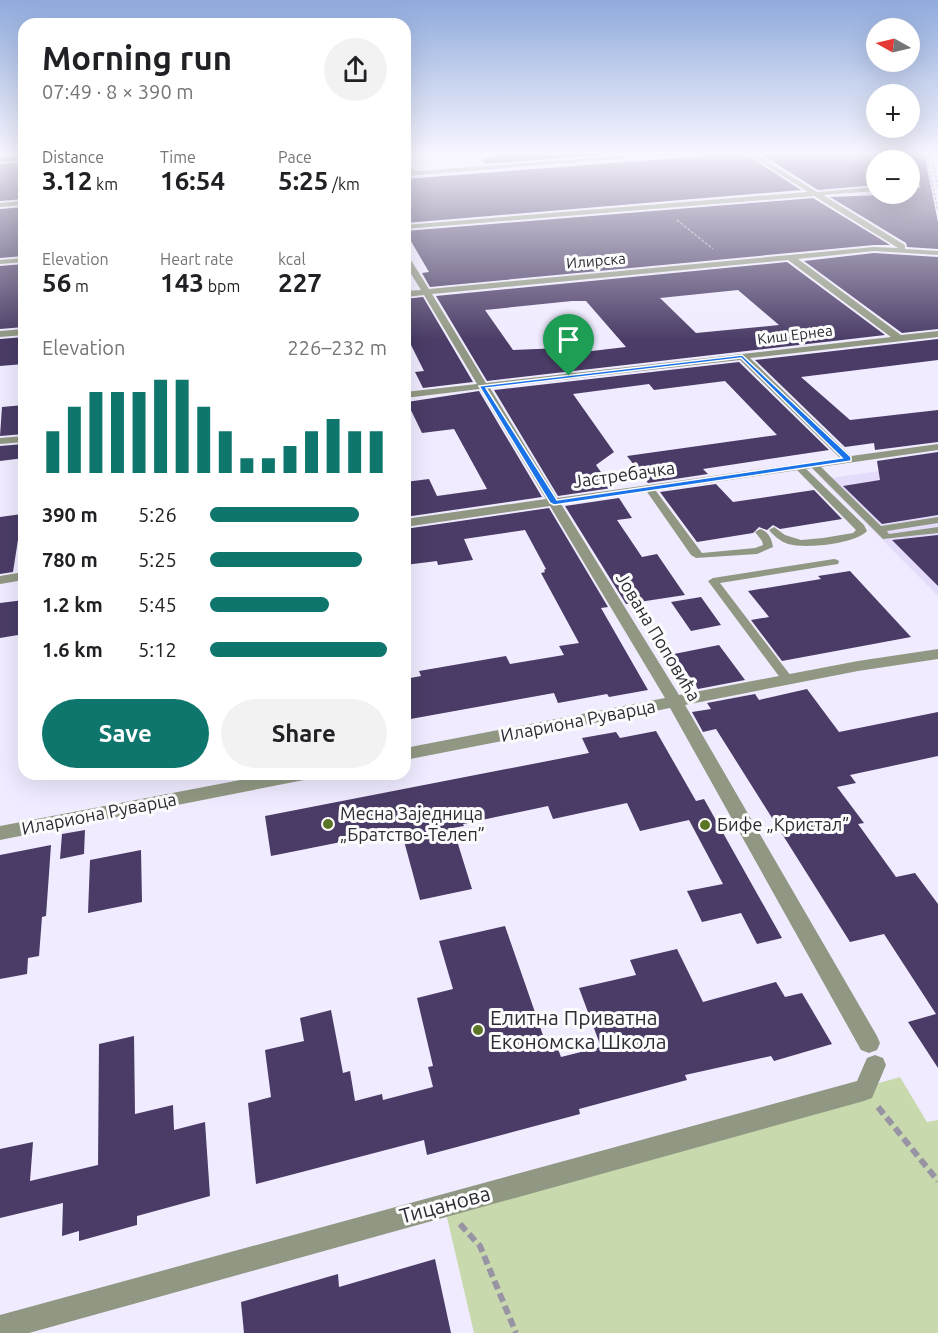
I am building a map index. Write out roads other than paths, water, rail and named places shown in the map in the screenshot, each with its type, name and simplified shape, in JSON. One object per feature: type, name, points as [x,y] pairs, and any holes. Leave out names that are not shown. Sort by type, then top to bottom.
[{"type":"street","points":[[411,227],[553,215]]},
{"type":"street","points":[[849,215],[908,250]]},
{"type":"street","name":"Илирска","points":[[411,293],[874,249],[938,253]]},
{"type":"street","points":[[790,257],[899,338]]},
{"type":"street","points":[[0,262],[18,260]]},
{"type":"street","name":"Јована Поповића","points":[[411,267],[675,702],[872,1054],[864,1090]]},
{"type":"street","points":[[0,334],[18,332]]},
{"type":"street","name":"Киш Ернеа","points":[[411,394],[938,334]]},
{"type":"street","points":[[742,356],[848,459]]},
{"type":"street","points":[[0,441],[18,440]]},
{"type":"street","name":"Јастребачка","points":[[411,523],[938,447]]},
{"type":"street","points":[[0,580],[18,577]]},
{"type":"street","name":"Илариона Руварца","points":[[411,753],[858,666],[938,654]]},
{"type":"street","name":"Илариона Руварца","points":[[858,666],[938,665]]},
{"type":"street","name":"Илариона Руварца","points":[[0,833],[273,780]]},
{"type":"street","name":"Тицанова","points":[[0,1328],[864,1090]]},
{"type":"lane","points":[[814,465],[887,537],[938,530]]},
{"type":"lane","points":[[774,530],[779,537],[790,543],[800,544],[856,535],[862,531],[799,467]]},
{"type":"lane","points":[[650,489],[695,553],[700,556],[757,551],[768,547],[767,540],[760,532]]},
{"type":"lane","points":[[879,529],[938,520]]},
{"type":"lane","points":[[788,680],[713,581],[834,562]]},
{"type":"place","name":"Месна Заједница „Братство-Телеп”","points":[[328,824]]},
{"type":"place","name":"Бифе „Кристал”","points":[[705,825]]},
{"type":"place","name":"Елитна Приватна Економска Школа","points":[[478,1030]]}]
